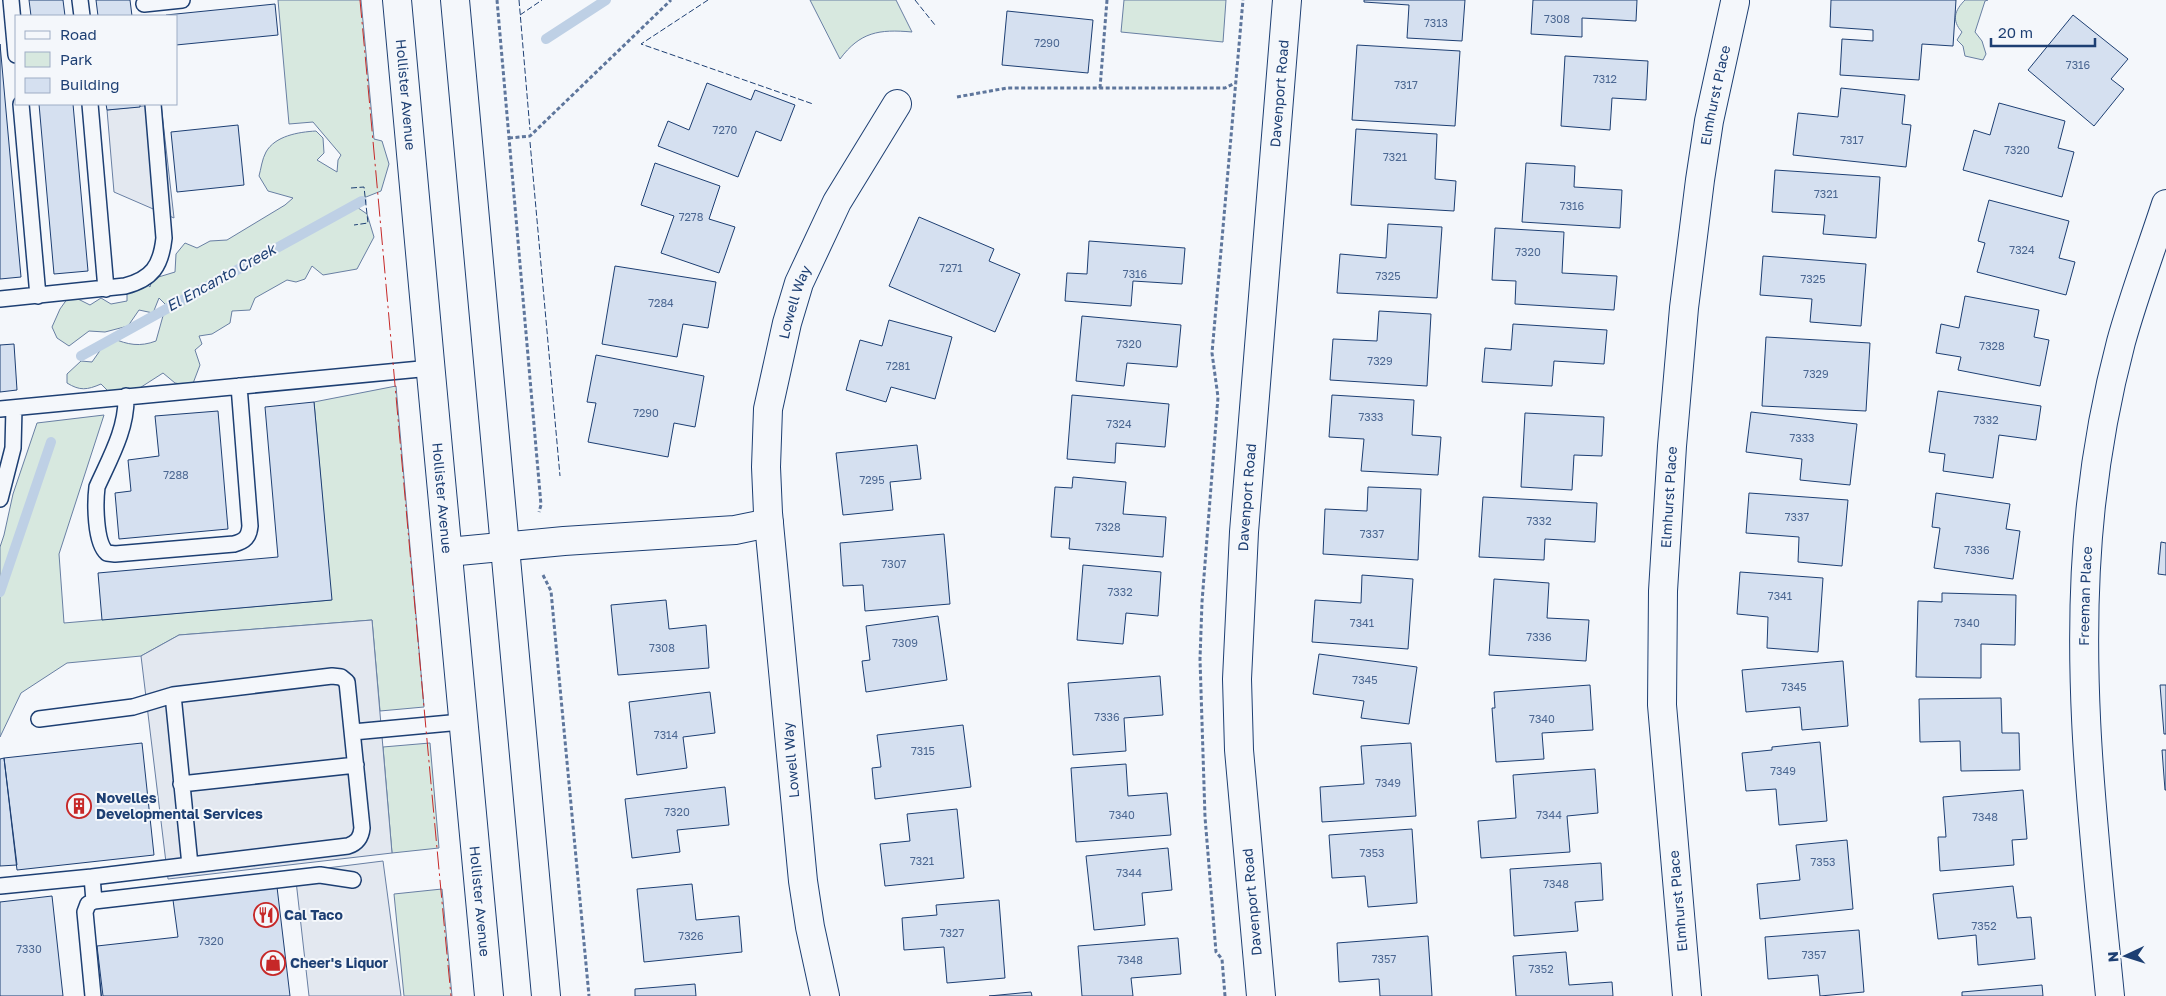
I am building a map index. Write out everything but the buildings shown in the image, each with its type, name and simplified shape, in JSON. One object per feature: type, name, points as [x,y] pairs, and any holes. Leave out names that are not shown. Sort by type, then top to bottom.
[{"type":"street","name":"Hollister Avenue","points":[[397,0],[448,552],[461,722],[488,996]]},
{"type":"street","points":[[455,0],[546,996]]},
{"type":"street","name":"Davenport Road","points":[[1261,996],[1239,750],[1237,679],[1244,532],[1286,0]]},
{"type":"street","name":"Elmhurst Place","points":[[1687,996],[1662,705],[1662,591],[1684,308],[1710,121],[1735,2]]},
{"type":"street","name":"Lowell Way","points":[[825,996],[810,926],[803,880],[769,523],[766,467],[768,410],[787,323],[800,283],[837,202],[897,104]]},
{"type":"street","name":"Freeman Place","points":[[2110,996],[2086,728],[2083,666],[2086,570],[2091,504],[2112,384],[2121,343],[2135,296],[2166,204]]},
{"type":"street","points":[[448,552],[504,546],[735,530],[769,523]]},
{"type":"lane","points":[[11,0],[15,45]]},
{"type":"lane","points":[[80,0],[82,15]]},
{"type":"lane","points":[[144,7],[182,0]]},
{"type":"lane","points":[[21,105],[38,296]]},
{"type":"lane","points":[[90,105],[106,289]]},
{"type":"lane","points":[[0,299],[106,289],[137,283],[154,271],[162,257],[164,238],[152,105]]},
{"type":"lane","points":[[0,499],[13,448],[7,409],[431,368]]},
{"type":"lane","points":[[126,396],[124,426],[97,487],[96,497],[99,542],[108,553],[115,554],[234,544],[243,542],[249,535],[250,526],[239,386]]},
{"type":"lane","points":[[0,886],[190,866],[348,846],[356,843],[361,836],[362,828],[350,690],[347,682],[341,677],[332,676],[173,695],[133,707],[39,719]]},
{"type":"lane","points":[[173,695],[190,866]]},
{"type":"lane","points":[[353,732],[461,722]]},
{"type":"lane","points":[[182,784],[356,765]]},
{"type":"lane","points":[[93,996],[85,912],[88,904],[94,901],[320,876],[353,880]]},
{"type":"lane","points":[[92,877],[94,901]]},
{"type":"path","points":[[497,0],[541,505],[538,517]]},
{"type":"path","points":[[509,138],[530,136],[670,0]]},
{"type":"path","points":[[1100,88],[1107,0]]},
{"type":"path","points":[[957,97],[1007,88],[1225,88],[1236,82]]},
{"type":"path","points":[[543,577],[551,592],[589,996]]},
{"type":"green space","points":[[278,0],[361,0],[374,139],[382,141],[389,164],[381,191],[351,203],[367,214],[374,237],[357,269],[323,275],[312,266],[305,279],[296,282],[287,280],[255,298],[250,310],[232,311],[230,323],[212,334],[199,336],[202,344],[195,350],[200,365],[192,386],[175,383],[163,373],[135,391],[110,393],[101,384],[84,389],[72,386],[67,383],[67,374],[81,361],[92,362],[106,342],[112,338],[134,344],[156,341],[166,305],[159,298],[153,313],[139,310],[128,326],[105,332],[89,331],[69,346],[57,338],[52,327],[60,309],[70,295],[90,305],[101,298],[111,304],[127,301],[127,291],[138,277],[150,287],[152,279],[175,272],[176,254],[185,243],[197,248],[210,241],[227,240],[285,205],[293,198],[268,191],[259,176],[266,152],[275,142],[281,139],[302,132],[316,131],[323,138],[324,153],[317,160],[337,172],[338,160],[341,155],[313,122],[289,124]]},
{"type":"green space","points":[[810,0],[896,0],[912,32],[890,31],[871,34],[855,43],[840,59]]},
{"type":"green space","points":[[1124,0],[1226,0],[1223,42],[1121,32]]},
{"type":"green space","points":[[1965,0],[1988,0],[1985,1],[1975,32],[1982,41],[1986,54],[1983,60],[1965,56],[1963,46],[1957,40],[1962,32],[1955,19],[1957,11]]},
{"type":"green space","points":[[396,386],[424,707],[380,711],[372,620],[179,635],[141,656],[67,663],[21,693],[0,737],[0,547],[13,494],[37,423],[104,415],[59,554],[64,623],[331,600],[314,402]]},
{"type":"green space","points":[[430,743],[439,848],[392,853],[383,747]]},
{"type":"green space","points":[[442,889],[452,996],[404,996],[394,894]]},
{"type":"shaded area","points":[[161,105],[174,218],[114,192],[107,110]]},
{"type":"shaded area","points":[[372,620],[392,853],[168,879],[141,656],[179,635]]},
{"type":"shaded area","points":[[383,861],[401,996],[309,996],[295,872]]},
{"type":"waterway","name":"El Encanto Creek","points":[[546,39],[606,0]]},
{"type":"waterway","name":"El Encanto Creek","points":[[81,356],[362,201]]},
{"type":"waterway","name":"El Encanto Creek","points":[[0,592],[51,442]]},
{"type":"fence","points":[[519,0],[530,130]]},
{"type":"fence","points":[[520,15],[542,0]]},
{"type":"fence","points":[[708,0],[641,44],[813,104]]},
{"type":"fence","points":[[915,0],[935,25]]},
{"type":"fence","points":[[530,142],[560,476]]},
{"type":"fence","points":[[351,188],[364,187],[368,223],[354,225]]},
{"type":"power","points":[[360,0],[451,996]]},
{"type":"place","name":"Novelles Developmental Services","points":[[79,806]]},
{"type":"place","name":"Cal Taco","points":[[266,915]]},
{"type":"place","name":"Cheer's Liquor","points":[[273,963]]}]
